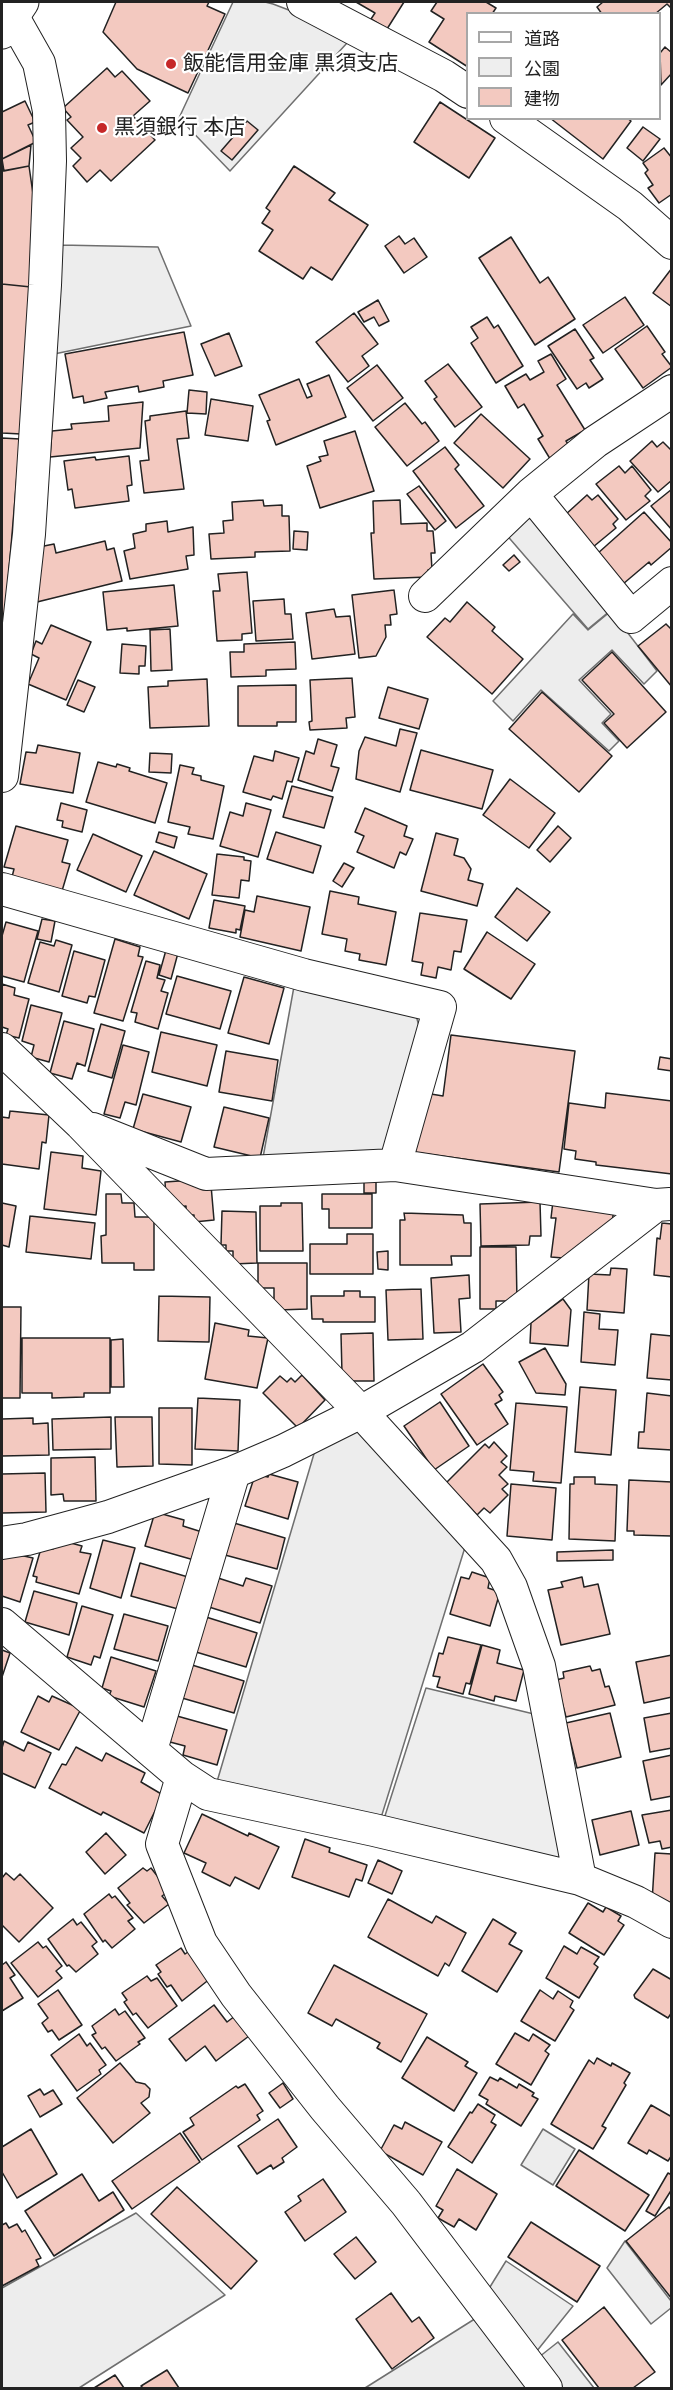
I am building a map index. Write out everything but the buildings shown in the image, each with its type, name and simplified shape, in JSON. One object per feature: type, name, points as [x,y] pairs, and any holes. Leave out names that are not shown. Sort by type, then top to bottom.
[{"type":"street","points":[[303,2],[444,76],[466,92]]},
{"type":"street","points":[[2,776],[29,534],[45,285],[50,161],[49,111],[39,63],[12,17]]},
{"type":"street","points":[[509,120],[630,206],[672,243]]},
{"type":"street","points":[[425,596],[531,494],[595,442],[672,391]]},
{"type":"street","points":[[531,494],[631,617],[672,583]]},
{"type":"street","points":[[2,889],[304,975],[440,1006],[395,1165]]},
{"type":"street","points":[[2,1049],[81,1124],[361,1412],[496,1560],[512,1587],[539,1666],[580,1879]]},
{"type":"street","points":[[81,1124],[206,1174],[395,1165],[664,1204]]},
{"type":"street","points":[[2,1543],[27,1539],[108,1517],[234,1472],[283,1451],[361,1412],[473,1347],[664,1204]]},
{"type":"street","points":[[151,1750],[234,1472]]},
{"type":"street","points":[[2,1624],[182,1778],[208,1794],[374,1830],[580,1879],[636,1902],[672,1922]]},
{"type":"street","points":[[182,1778],[162,1844],[201,1943],[236,1995],[325,2108],[406,2203],[546,2388]]},
{"type":"green space","points":[[426,1688],[538,1715],[567,1854],[558,1863],[383,1822]]},
{"type":"shaded area","points":[[233,2],[273,4],[294,12],[347,43],[230,171],[179,118]]},
{"type":"shaded area","points":[[60,245],[158,247],[191,326],[54,354]]},
{"type":"shaded area","points":[[530,509],[611,610],[588,629],[504,532]]},
{"type":"shaded area","points":[[611,611],[657,671],[644,684],[612,650],[579,680],[611,714],[602,723],[619,741],[609,751],[541,690],[513,721],[493,701],[573,614],[588,630]]},
{"type":"shaded area","points":[[295,981],[415,1012],[421,1033],[388,1145],[380,1154],[262,1163]]},
{"type":"shaded area","points":[[350,1430],[360,1432],[466,1544],[380,1821],[216,1785],[316,1447]]},
{"type":"shaded area","points":[[543,2129],[575,2149],[553,2185],[521,2165]]},
{"type":"shaded area","points":[[136,2213],[225,2295],[79,2388],[2,2388],[2,2288]]},
{"type":"shaded area","points":[[625,2241],[671,2301],[671,2308],[651,2324],[607,2268]]},
{"type":"shaded area","points":[[506,2261],[573,2306],[532,2357],[485,2295]]},
{"type":"shaded area","points":[[481,2315],[535,2388],[365,2388]]},
{"type":"shaded area","points":[[558,2342],[594,2388],[555,2388],[534,2361]]},
{"type":"place","name":"飯能信用金庫 黒須支店","points":[[171,64]]},
{"type":"place","name":"黒須銀行 本店","points":[[102,128]]}]
